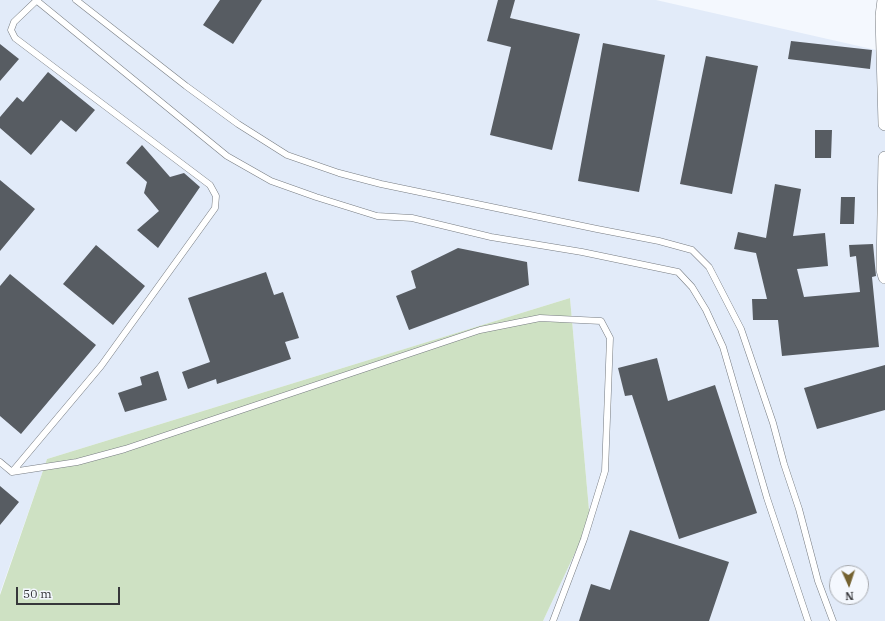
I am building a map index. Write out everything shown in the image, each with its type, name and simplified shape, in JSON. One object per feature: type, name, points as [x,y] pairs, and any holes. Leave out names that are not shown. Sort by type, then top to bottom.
[{"type":"street","points":[[884,0],[882,16],[885,124]]},
{"type":"street","points":[[885,158],[883,270],[885,277]]},
{"type":"lane","points":[[12,472],[101,366],[215,208],[216,196],[210,185],[15,38],[11,30],[14,22],[37,0],[227,156],[272,180],[316,197],[377,216],[412,218],[491,237],[582,252],[678,272],[692,287],[706,310],[723,347],[767,498],[808,621]]},
{"type":"lane","points":[[76,0],[209,103],[287,155],[339,173],[381,184],[659,241],[692,250],[709,267],[741,329],[757,372],[799,509],[818,581],[833,621]]},
{"type":"lane","points":[[0,462],[12,472],[77,462],[125,449],[480,330],[540,318],[601,322],[610,338],[605,471],[584,539],[553,621]]},
{"type":"shaded area","points":[[0,0],[656,0],[885,52],[885,621],[543,621],[590,521],[570,298],[47,459],[0,593]]},
{"type":"green space","points":[[570,298],[590,521],[543,621],[0,621],[0,595],[47,459]]},
{"type":"building","points":[[220,0],[262,0],[233,44],[203,25]]},
{"type":"building","points":[[498,0],[515,0],[510,18],[580,34],[552,150],[490,135],[511,47],[487,41]]},
{"type":"building","points":[[791,41],[872,50],[870,69],[788,59]]},
{"type":"building","points":[[603,43],[665,55],[639,192],[578,181]]},
{"type":"building","points":[[0,44],[19,59],[0,81]]},
{"type":"building","points":[[706,56],[758,66],[732,194],[680,184]]},
{"type":"building","points":[[48,72],[95,110],[76,132],[61,120],[31,155],[0,128],[0,117],[17,97],[23,102]]},
{"type":"building","points":[[815,130],[832,130],[831,158],[815,158]]},
{"type":"building","points":[[142,145],[170,177],[184,173],[200,187],[158,248],[137,230],[159,211],[144,193],[147,182],[126,163]]},
{"type":"building","points":[[0,180],[35,209],[0,251]]},
{"type":"building","points":[[775,184],[801,189],[793,236],[825,233],[828,266],[797,269],[804,297],[860,292],[856,256],[850,257],[849,245],[873,244],[876,276],[872,277],[879,347],[782,356],[778,320],[753,320],[752,299],[767,299],[756,253],[734,249],[738,232],[766,238]]},
{"type":"building","points":[[841,197],[855,197],[854,224],[840,224]]},
{"type":"building","points":[[96,245],[145,286],[113,325],[63,284]]},
{"type":"building","points":[[458,248],[527,262],[529,285],[409,330],[396,296],[416,288],[411,271]]},
{"type":"building","points":[[266,272],[274,295],[283,292],[299,338],[285,342],[291,359],[217,384],[216,379],[188,389],[182,372],[210,362],[188,298]]},
{"type":"building","points":[[10,274],[96,345],[21,434],[0,416],[0,286]]},
{"type":"building","points":[[657,358],[668,401],[715,385],[757,513],[679,539],[632,395],[625,396],[618,368]]},
{"type":"building","points":[[885,365],[885,410],[817,429],[804,388]]},
{"type":"building","points":[[158,371],[167,400],[125,412],[118,393],[142,385],[140,377]]},
{"type":"building","points":[[0,486],[19,502],[0,525]]},
{"type":"building","points":[[630,530],[729,562],[709,621],[579,621],[591,584],[610,590]]}]
